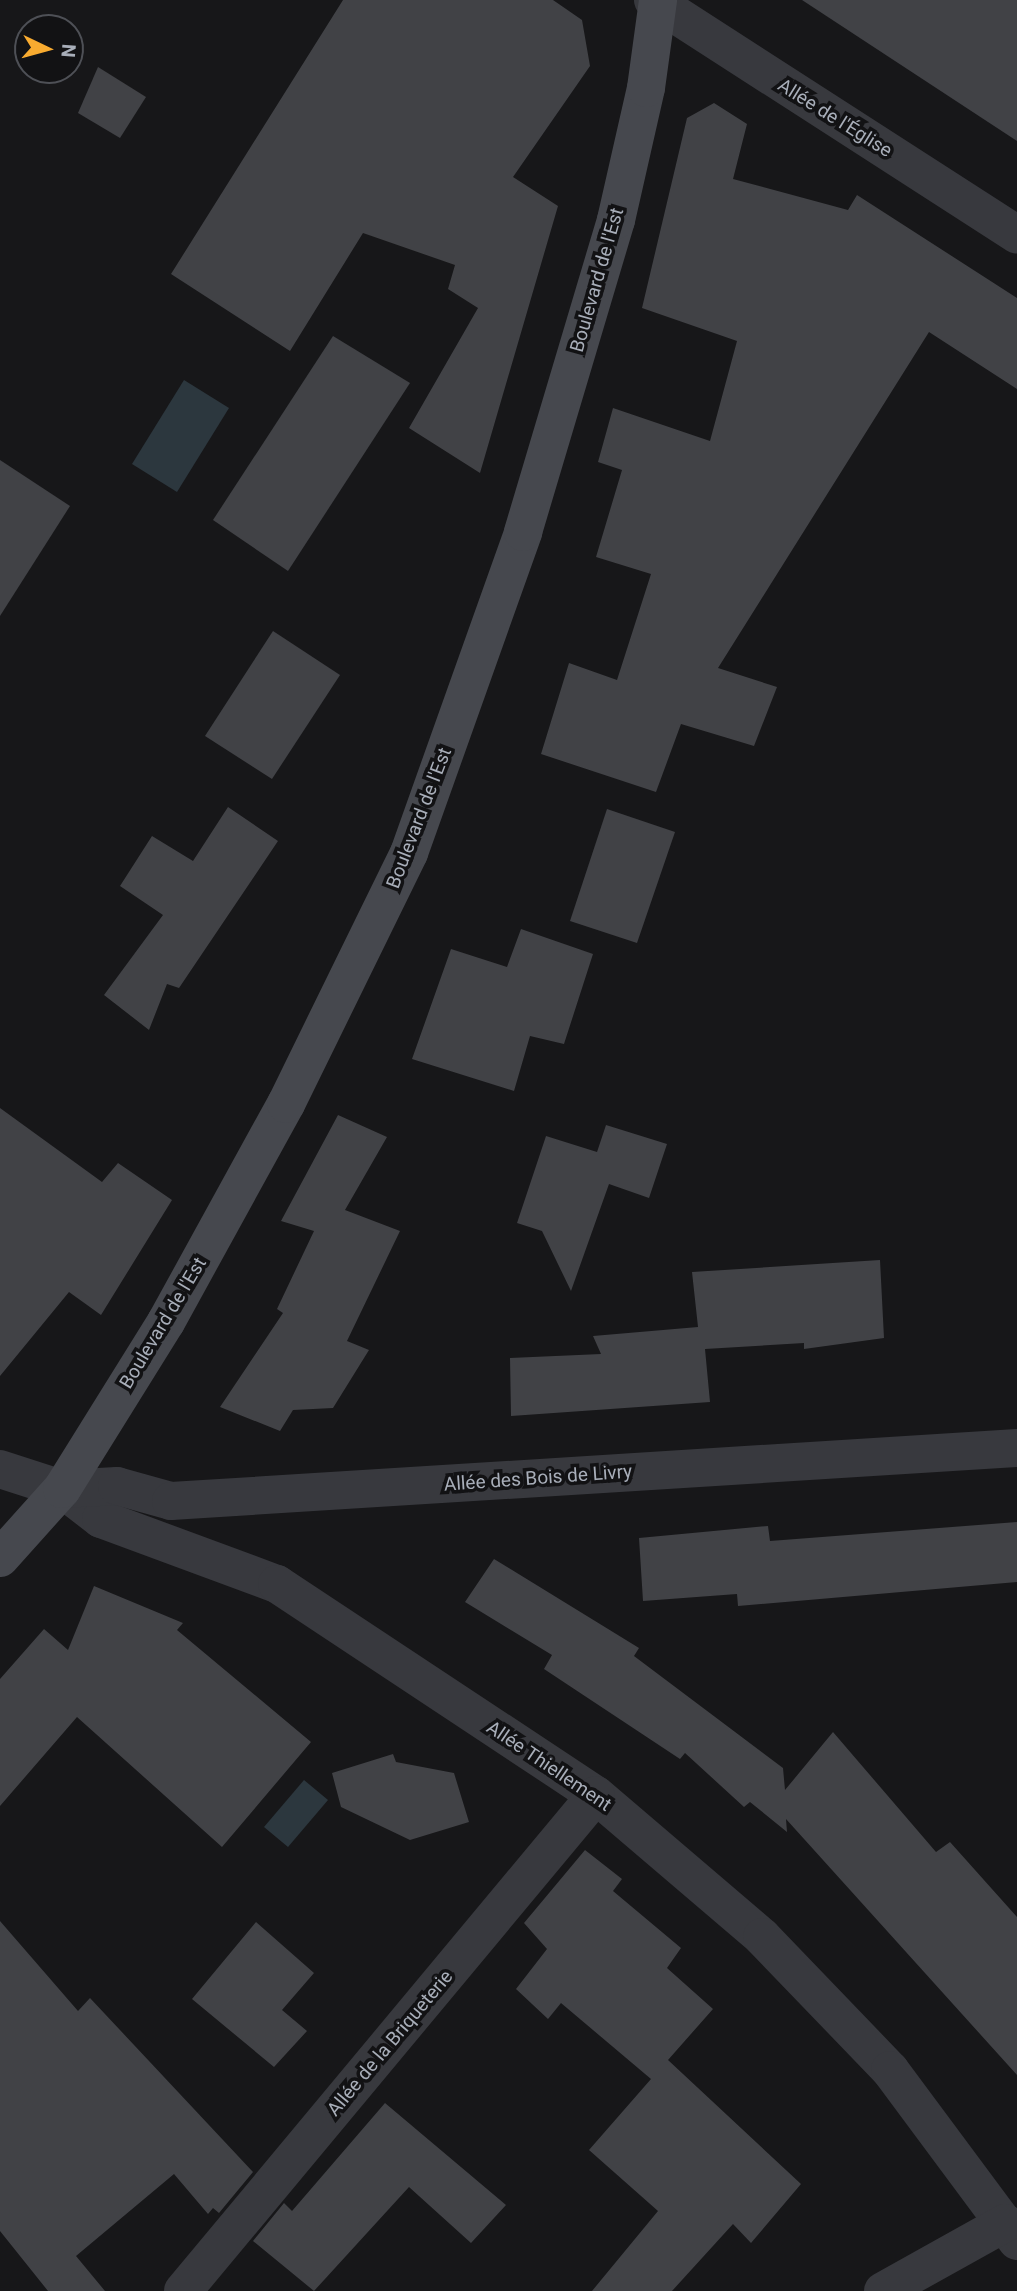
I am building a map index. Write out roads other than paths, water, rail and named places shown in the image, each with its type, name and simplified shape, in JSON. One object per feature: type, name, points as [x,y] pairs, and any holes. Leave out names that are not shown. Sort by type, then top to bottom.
[{"type":"street","name":"Allée de l'Église","points":[[656,1],[1017,235]]},
{"type":"street","name":"Boulevard de l'Est","points":[[0,1558],[62,1489],[166,1322],[286,1104],[409,853],[523,532],[616,220],[656,1]]},
{"type":"street","name":"Allée des Bois de Livry","points":[[62,1489],[117,1486],[171,1502],[1017,1448]]},
{"type":"street","name":"Allée Thiellement","points":[[0,1469],[62,1489],[101,1518],[276,1584],[596,1794],[762,1937],[890,2070],[1011,2232]]},
{"type":"street","name":"Allée de la Briqueterie","points":[[183,2291],[596,1794]]},
{"type":"street","points":[[883,2291],[1011,2232]]}]
